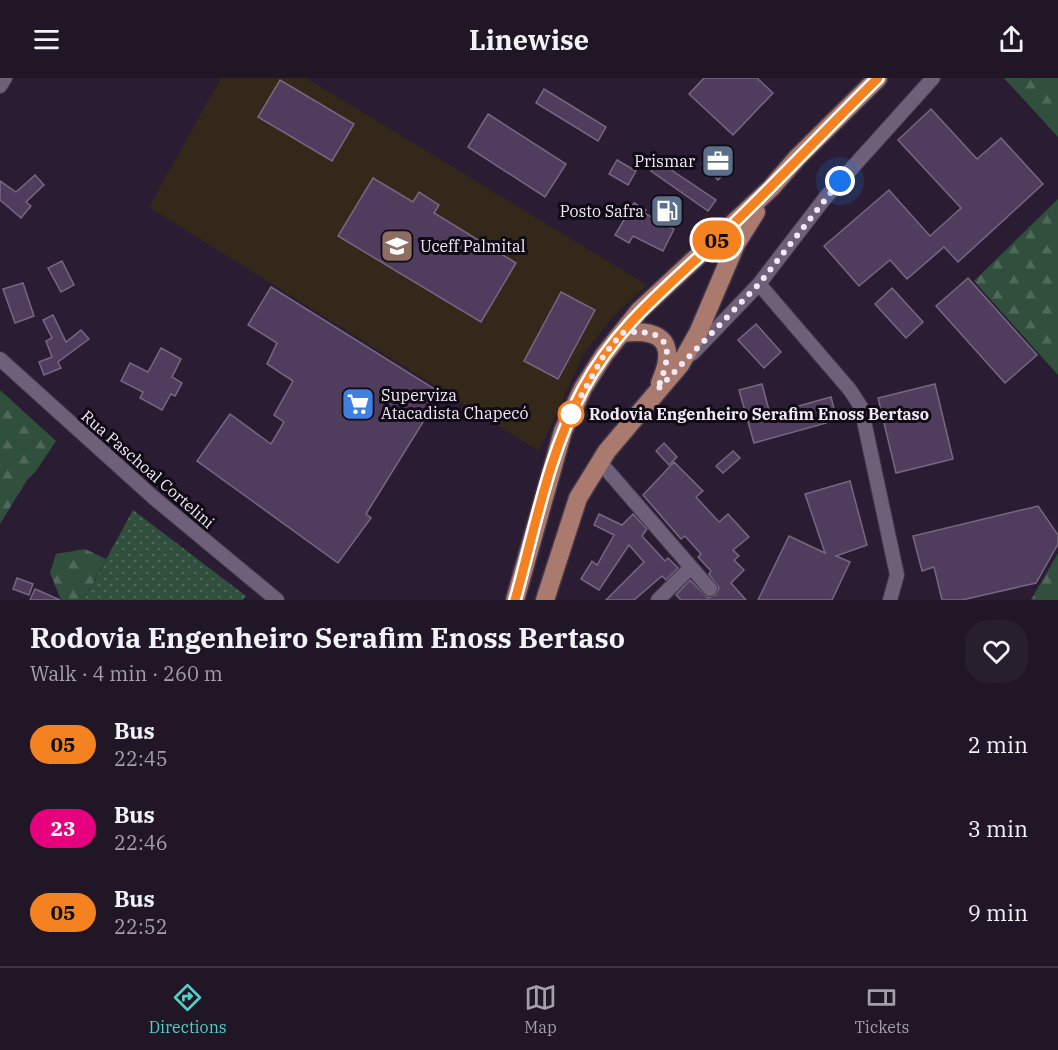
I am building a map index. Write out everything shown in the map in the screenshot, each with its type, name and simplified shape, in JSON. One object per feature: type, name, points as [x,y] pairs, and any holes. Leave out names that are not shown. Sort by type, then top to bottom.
[{"type":"main road","points":[[515,600],[557,449],[572,412],[599,363],[662,288],[707,250],[771,188],[796,158],[878,78]]},
{"type":"main road","points":[[544,600],[578,498],[600,462],[657,390],[680,365],[698,333],[736,244],[771,188]]},
{"type":"main road","points":[[622,333],[636,332],[664,341],[669,350],[666,369],[657,390]]},
{"type":"street","points":[[0,86],[5,78]]},
{"type":"street","points":[[680,365],[759,284],[825,198],[933,78]]},
{"type":"street","points":[[759,284],[850,390],[861,407],[897,575],[890,600]]},
{"type":"street","name":"Rua Paschoal Cortelini","points":[[0,359],[145,490],[277,600]]},
{"type":"street","points":[[600,462],[710,589]]},
{"type":"street","points":[[658,600],[690,568]]},
{"type":"shaded area","name":"Uceff Palmital","points":[[221,78],[306,78],[647,285],[613,317],[584,353],[539,451],[149,207]]},
{"type":"green space","points":[[1004,78],[1058,78],[1058,137]]},
{"type":"green space","points":[[1058,199],[1058,375],[974,281]]},
{"type":"green space","points":[[0,390],[56,441],[36,471],[27,480],[0,524]]},
{"type":"green space","points":[[133,510],[246,596],[243,600],[84,600]]},
{"type":"green space","points":[[85,549],[106,559],[84,600],[61,600],[50,573],[56,554]]},
{"type":"green space","points":[[1058,553],[1058,600],[1031,600]]},
{"type":"building","points":[[704,78],[757,78],[773,93],[733,135],[689,94]]},
{"type":"building","points":[[280,80],[354,124],[332,161],[258,117]]},
{"type":"building","points":[[544,89],[606,127],[598,141],[536,103]]},
{"type":"building","points":[[931,109],[977,159],[1001,138],[1043,184],[958,262],[944,247],[907,279],[890,260],[859,286],[824,246],[889,190],[930,236],[961,208],[898,140]]},
{"type":"building","points":[[488,114],[566,164],[545,197],[468,147]]},
{"type":"building","points":[[717,150],[733,165],[718,180],[702,164]]},
{"type":"building","points":[[617,160],[636,171],[628,185],[609,174]]},
{"type":"building","points":[[658,161],[716,200],[708,211],[651,171]]},
{"type":"building","points":[[35,175],[44,185],[26,202],[31,206],[21,218],[0,200],[0,181],[16,192]]},
{"type":"building","points":[[373,178],[413,202],[419,192],[439,205],[434,213],[516,263],[481,322],[338,236]]},
{"type":"building","points":[[634,203],[646,210],[644,213],[674,229],[663,251],[633,236],[629,243],[615,235]]},
{"type":"building","points":[[62,261],[74,285],[61,292],[48,268]]},
{"type":"building","points":[[968,278],[1037,355],[1005,383],[936,306]]},
{"type":"building","points":[[23,283],[34,316],[15,323],[3,289]]},
{"type":"building","name":"Superviza Atacadista Chapecó","points":[[271,287],[441,393],[366,514],[371,518],[338,563],[197,461],[230,414],[271,444],[284,422],[274,415],[293,381],[267,364],[277,343],[248,325]]},
{"type":"building","points":[[892,288],[923,322],[906,338],[875,304]]},
{"type":"building","points":[[561,292],[595,310],[558,379],[524,361]]},
{"type":"building","points":[[53,315],[66,342],[81,330],[89,339],[58,362],[61,368],[44,375],[39,362],[52,357],[46,341],[52,338],[43,320]]},
{"type":"building","points":[[756,324],[781,352],[764,368],[738,340]]},
{"type":"building","points":[[161,348],[181,359],[172,377],[182,383],[175,396],[171,394],[162,410],[140,398],[143,392],[121,381],[130,363],[148,372]]},
{"type":"building","points":[[762,384],[770,414],[831,397],[837,420],[754,443],[739,390]]},
{"type":"building","points":[[935,384],[953,459],[896,473],[878,398]]},
{"type":"building","points":[[664,443],[677,457],[669,465],[656,451]]},
{"type":"building","points":[[733,451],[740,458],[723,473],[716,466]]},
{"type":"building","points":[[674,462],[703,491],[696,497],[719,522],[728,514],[749,537],[733,550],[739,556],[734,560],[744,570],[731,583],[746,600],[681,600],[676,595],[690,580],[708,598],[716,595],[719,588],[709,574],[711,571],[698,557],[701,554],[685,536],[681,539],[643,495]]},
{"type":"building","points":[[850,481],[867,545],[836,556],[850,562],[832,600],[758,600],[789,536],[825,553],[805,494]]},
{"type":"building","points":[[1038,506],[1058,535],[1058,544],[1036,583],[962,600],[942,600],[934,567],[922,571],[913,536]]},
{"type":"building","points":[[599,514],[622,525],[633,514],[647,529],[642,536],[665,561],[668,558],[678,568],[666,580],[662,576],[634,600],[606,600],[644,562],[629,545],[599,590],[581,579],[592,561],[597,565],[614,535],[594,525]]},
{"type":"building","points":[[17,578],[33,584],[29,595],[13,589]]},
{"type":"building","points":[[35,589],[60,600],[30,600]]},
{"type":"bus line","name":"05","points":[[515,600],[537,514],[563,432],[583,388],[604,355],[639,310],[707,250],[771,188],[796,158],[878,78]]},
{"type":"place","name":"Prismar","points":[[718,161]]},
{"type":"place","name":"Posto Safra","points":[[667,211]]},
{"type":"place","name":"Uceff Palmital","points":[[397,246]]},
{"type":"place","name":"Superviza Atacadista Chapecó","points":[[358,404]]},
{"type":"place","name":"Rodovia Engenheiro Serafim Enoss Bertaso","points":[[571,414]]},
{"type":"route","points":[[571,414],[583,388],[604,355],[622,333],[651,334],[664,341],[669,350],[666,369],[657,390],[759,284],[840,181]]}]
